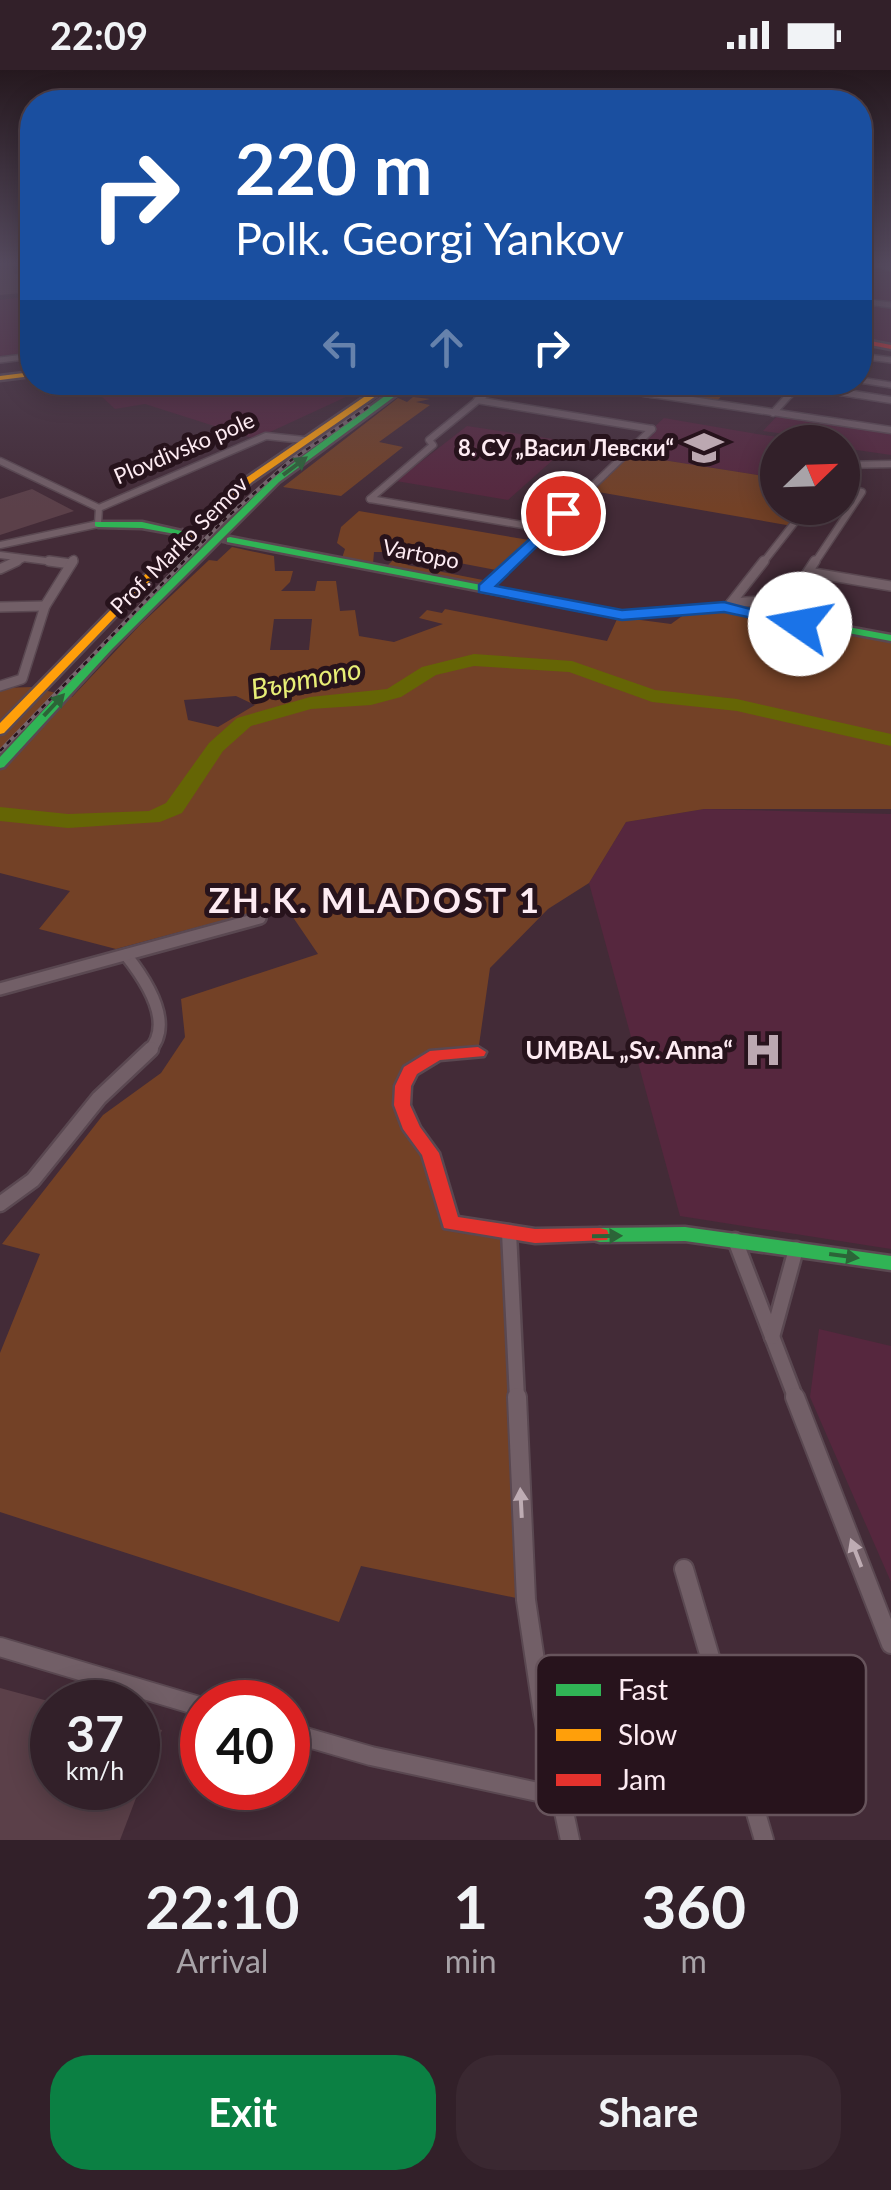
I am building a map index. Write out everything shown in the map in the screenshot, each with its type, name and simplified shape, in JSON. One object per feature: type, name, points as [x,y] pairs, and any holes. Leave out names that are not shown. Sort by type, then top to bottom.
[{"type":"main road","name":"Prof. Marko Semov","points":[[0,730],[230,497],[304,440],[372,395]]},
{"type":"main road","name":"Prof. Marko Semov","points":[[0,764],[108,647],[276,480],[393,395]]},
{"type":"main road","name":"Plovdivsko pole","points":[[99,516],[181,532]]},
{"type":"main road","name":"Vartopo","points":[[230,540],[622,615],[728,605],[891,638]]},
{"type":"main road","points":[[478,1052],[436,1054],[410,1071],[403,1086],[402,1105],[412,1129],[430,1153],[451,1223],[536,1236],[685,1234],[891,1263]]},
{"type":"street","points":[[484,395],[429,440],[433,445],[370,499],[546,529]]},
{"type":"street","points":[[654,395],[891,430]]},
{"type":"street","points":[[773,413],[790,395]]},
{"type":"street","points":[[863,395],[891,400]]},
{"type":"street","points":[[477,400],[652,429],[484,588]]},
{"type":"street","name":"Plovdivsko pole","points":[[0,545],[99,516],[266,436],[304,440]]},
{"type":"street","points":[[0,461],[99,516]]},
{"type":"street","points":[[860,465],[891,464]]},
{"type":"street","points":[[728,605],[792,525]]},
{"type":"street","points":[[728,605],[790,599],[840,525]]},
{"type":"street","points":[[0,555],[72,562],[45,606],[19,682],[0,686]]},
{"type":"street","points":[[0,569],[22,558]]},
{"type":"street","points":[[808,572],[891,586]]},
{"type":"street","points":[[0,607],[45,606]]},
{"type":"street","points":[[0,989],[260,918]]},
{"type":"street","points":[[0,1204],[33,1180],[99,1098],[154,1046],[160,1022],[144,979],[126,955]]},
{"type":"street","points":[[509,1232],[526,1600],[536,1671]]},
{"type":"street","points":[[735,1240],[891,1644]]},
{"type":"street","points":[[772,1338],[796,1249]]},
{"type":"street","points":[[684,1569],[709,1655]]},
{"type":"street","points":[[0,1647],[180,1700]]},
{"type":"street","points":[[310,1738],[370,1756],[536,1792]]},
{"type":"street","points":[[564,1815],[570,1840]]},
{"type":"street","points":[[757,1815],[764,1840]]},
{"type":"shaded area","points":[[0,344],[20,344],[20,354],[0,356]]},
{"type":"shaded area","points":[[100,395],[350,395],[255,439],[145,404],[115,409]]},
{"type":"shaded area","points":[[667,395],[722,395],[716,402]]},
{"type":"shaded area","points":[[413,397],[430,399],[416,402],[430,405],[379,442],[403,447],[341,496],[283,487],[398,398],[407,402]]},
{"type":"shaded area","points":[[778,415],[844,425],[769,425]]},
{"type":"shaded area","name":"8. СУ „Васил Левски“","points":[[664,418],[760,434],[760,475],[625,454]]},
{"type":"shaded area","points":[[467,426],[573,442],[508,500],[396,481]]},
{"type":"shaded area","points":[[860,427],[891,432],[891,455],[860,450]]},
{"type":"shaded area","points":[[625,454],[760,475],[760,520],[587,490]]},
{"type":"shaded area","points":[[359,511],[529,540],[496,570],[423,556],[407,565],[483,580],[479,584],[387,566],[401,552],[374,552],[373,564],[342,558],[345,549],[337,543],[341,527]]},
{"type":"shaded area","points":[[232,547],[274,556],[275,571],[293,571],[290,582],[281,591],[315,591],[317,581],[336,581],[340,611],[355,610],[359,636],[394,642],[443,624],[419,618],[427,610],[442,613],[445,609],[607,641],[618,617],[671,624],[689,611],[709,609],[891,638],[891,809],[704,809],[626,822],[589,883],[548,909],[490,968],[478,1052],[436,1055],[403,1086],[451,1222],[509,1232],[526,1600],[361,1566],[339,1622],[0,1512],[0,1353],[40,1254],[2,1244],[103,1115],[161,1073],[185,1037],[181,999],[318,954],[284,904],[116,949],[39,929],[70,891],[0,873],[0,688],[32,687],[72,697],[209,560],[217,561]],"holes":[[[274,619],[312,619],[309,650],[270,650]],[[236,696],[255,705],[218,727],[188,720],[184,700]]]},
{"type":"shaded area","name":"UMBAL „Sv. Anna“","points":[[704,809],[891,814],[891,1249],[680,1216],[589,883],[626,822]]},
{"type":"shaded area","points":[[819,1329],[891,1346],[891,1582],[810,1397]]},
{"type":"building","points":[[32,489],[74,511],[0,535],[0,499]]},
{"type":"building","points":[[0,1688],[30,1696],[30,1810],[131,1810],[120,1840],[0,1840]]},
{"type":"waterway","name":"Въртопо","points":[[0,814],[68,821],[152,817],[174,808],[216,747],[244,722],[310,703],[371,699],[394,693],[429,671],[474,660],[572,667],[652,696],[737,705],[891,740]]},
{"type":"tunnel","points":[[181,532],[230,540]]},
{"type":"railway","points":[[0,751],[223,521],[290,461],[368,407]]},
{"type":"traffic: fast","points":[[0,764],[108,647],[276,480],[392,395]]},
{"type":"traffic: fast","points":[[98,524],[142,525],[181,532]]},
{"type":"traffic: fast","points":[[230,540],[622,615],[724,607],[891,638]]},
{"type":"traffic: fast","points":[[600,1235],[685,1234],[891,1263]]},
{"type":"traffic: slow","points":[[0,378],[20,376]]},
{"type":"traffic: slow","points":[[0,730],[183,541],[249,480],[373,395]]},
{"type":"traffic: jam","points":[[873,344],[891,347]]},
{"type":"traffic: jam","points":[[478,1052],[436,1055],[410,1071],[403,1086],[402,1105],[412,1129],[430,1153],[451,1223],[535,1236],[600,1235]]},
{"type":"place","name":"8. СУ „Васил Левски“","points":[[704,448]]},
{"type":"place","name":"UMBAL „Sv. Anna“","points":[[763,1050]]},
{"type":"district","name":"ZH.K. MLADOST 1","points":[[375,901]]},
{"type":"route","points":[[563,513],[484,588],[622,615],[724,607],[800,624]]}]
